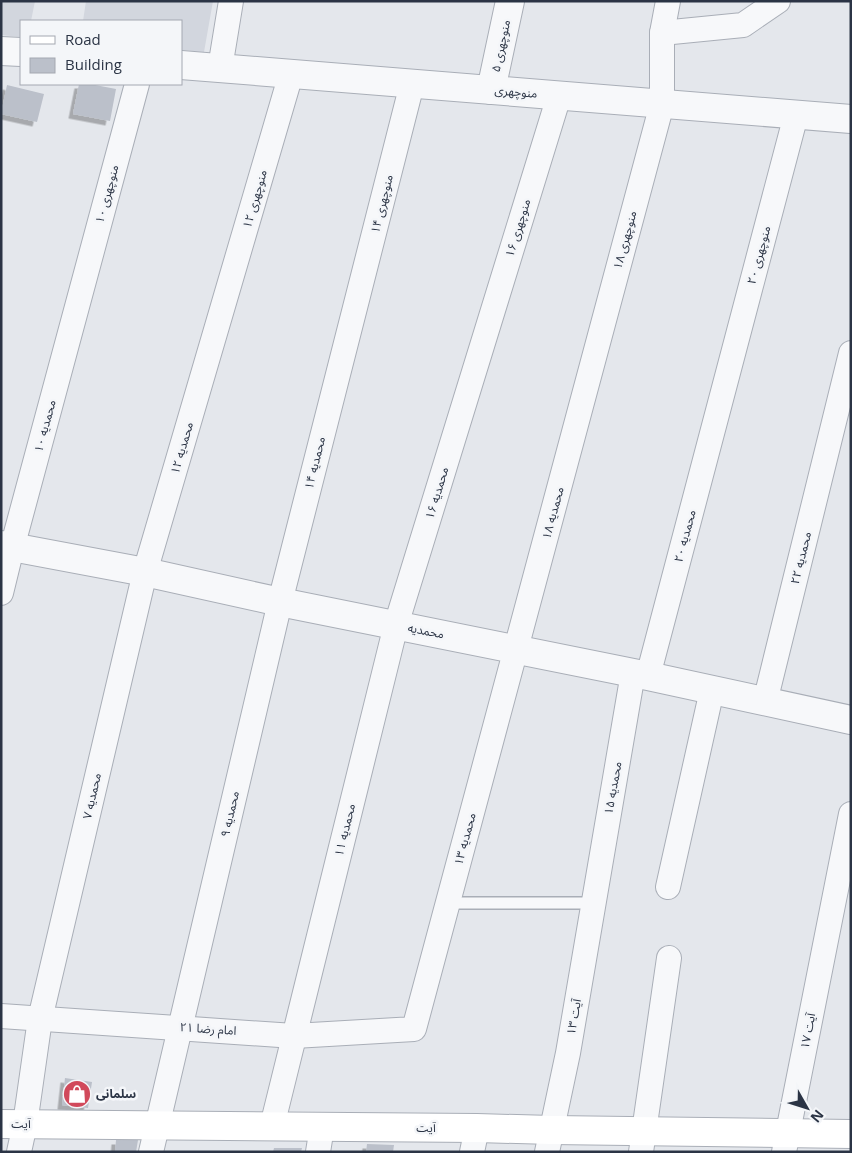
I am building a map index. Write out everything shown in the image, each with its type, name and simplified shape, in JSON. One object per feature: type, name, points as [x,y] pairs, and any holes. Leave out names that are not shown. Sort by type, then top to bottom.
[{"type":"main road","name":"آیت","points":[[13,1124],[272,1126],[320,1139],[786,1142],[851,1134]]},
{"type":"street","points":[[220,68],[231,1]]},
{"type":"street","name":"منوچهری ۵","points":[[491,90],[510,1]]},
{"type":"street","name":"منوچهری ۱۸","points":[[589,376],[662,104],[662,33],[668,1]]},
{"type":"street","points":[[662,33],[743,26],[778,1]]},
{"type":"street","points":[[1,51],[20,52]]},
{"type":"street","name":"منوچهری","points":[[182,65],[851,119]]},
{"type":"street","name":"منوچهری ۱۲","points":[[218,323],[291,74]]},
{"type":"street","name":"منوچهری ۱۴","points":[[351,324],[412,84]]},
{"type":"street","name":"منوچهری ۱۰","points":[[77,305],[136,85]]},
{"type":"street","name":"منوچهری ۱۶","points":[[478,360],[559,96]]},
{"type":"street","name":"منوچهری ۲۰","points":[[722,396],[796,115]]},
{"type":"street","name":"محمدیه ۱۰","points":[[1,593],[7,546],[77,305]]},
{"type":"street","name":"محمدیه ۱۲","points":[[145,572],[218,323]]},
{"type":"street","name":"محمدیه ۱۴","points":[[280,602],[351,324]]},
{"type":"street","name":"محمدیه ۲۲","points":[[765,702],[851,353]]},
{"type":"street","name":"محمدیه ۱۶","points":[[396,625],[478,360]]},
{"type":"street","name":"محمدیه ۱۸","points":[[517,649],[589,376]]},
{"type":"street","name":"محمدیه ۲۰","points":[[641,674],[722,396]]},
{"type":"street","name":"محمدیه","points":[[7,546],[145,572],[280,602],[641,674],[851,720]]},
{"type":"street","name":"محمدیه ۷","points":[[19,1152],[13,1124],[40,1019],[145,572]]},
{"type":"street","name":"محمدیه ۹","points":[[151,1152],[280,602]]},
{"type":"street","name":"محمدیه ۱۱","points":[[272,1126],[396,625]]},
{"type":"street","name":"محمدیه ۱۳","points":[[414,1029],[517,649]]},
{"type":"street","name":"محمدیه ۱۵","points":[[594,903],[641,674]]},
{"type":"street","points":[[668,888],[712,690]]},
{"type":"street","name":"آیت ۱۷","points":[[786,1142],[851,814]]},
{"type":"street","name":"آیت ۱۳","points":[[550,1141],[568,1053],[594,903]]},
{"type":"street","points":[[643,1141],[669,958]]},
{"type":"street","name":"امام رضا ۲۱","points":[[1,1016],[294,1036],[414,1029]]},
{"type":"lane","points":[[448,904],[594,903]]},
{"type":"shaded area","points":[[1,1],[35,1],[31,20],[20,20],[20,37],[1,35]]},
{"type":"shaded area","points":[[86,1],[213,1],[204,52],[182,50],[182,20],[83,20]]},
{"type":"building","points":[[7,85],[44,94],[37,122],[1,114]]},
{"type":"building","points":[[79,85],[95,85],[116,89],[110,121],[73,114]]},
{"type":"building","name":"سلمانی","points":[[65,1078],[92,1082],[88,1108],[62,1105]]},
{"type":"building","points":[[116,1140],[138,1140],[136,1152],[115,1152]]},
{"type":"building","points":[[367,1144],[394,1145],[393,1152],[366,1152]]},
{"type":"building","points":[[274,1148],[302,1148],[301,1152],[273,1152]]},
{"type":"place","name":"سلمانی","points":[[77,1094]]}]
